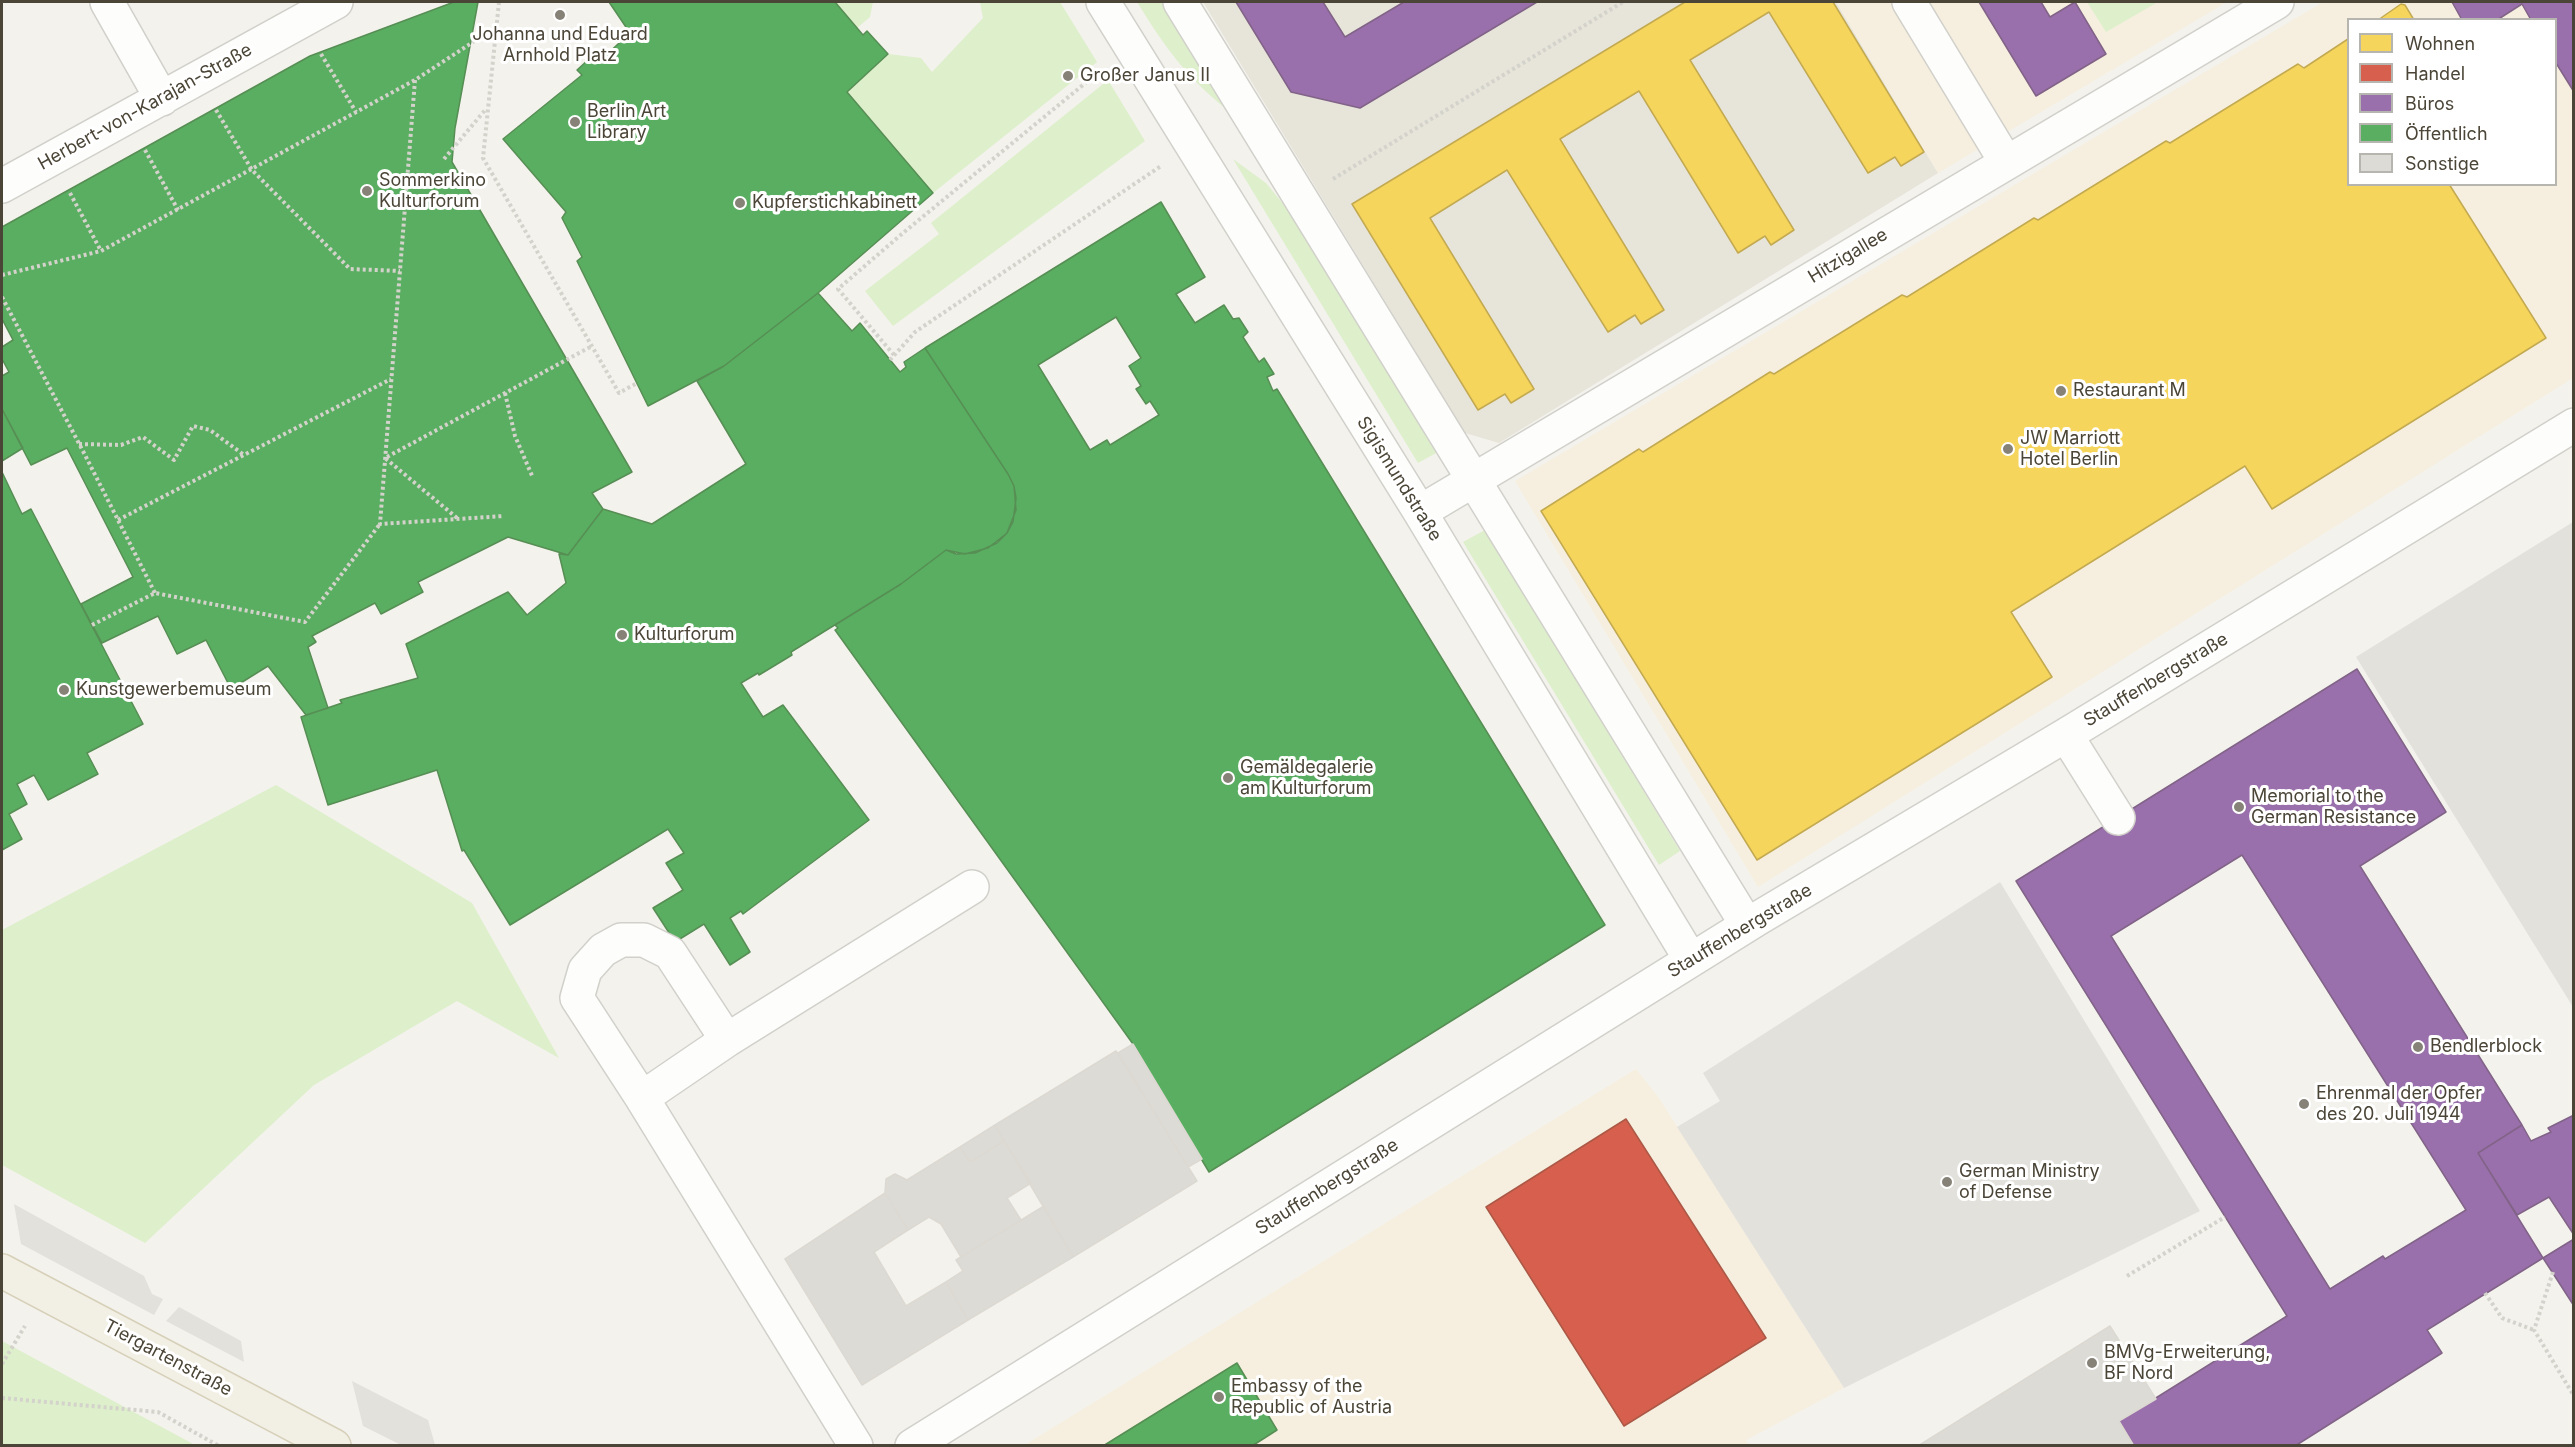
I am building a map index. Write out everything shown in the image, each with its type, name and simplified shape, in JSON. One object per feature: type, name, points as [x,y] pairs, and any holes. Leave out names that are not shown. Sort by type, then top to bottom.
[{"type":"main road","name":"Tiergartenstraße","points":[[2,1272],[334,1446]]},
{"type":"street","points":[[107,2],[162,99]]},
{"type":"street","name":"Herbert-von-Karajan-Straße","points":[[2,186],[336,2]]},
{"type":"street","name":"Sigismundstraße","points":[[1103,2],[1420,512],[1691,960]]},
{"type":"street","points":[[1180,2],[1747,925]]},
{"type":"street","points":[[1909,2],[2006,162]]},
{"type":"street","name":"Hitzigallee","points":[[1420,512],[2277,2]]},
{"type":"street","name":"Stauffenbergstraße","points":[[912,1446],[1747,925],[2066,735],[2574,425]]},
{"type":"street","points":[[2066,735],[2118,818]]},
{"type":"street","points":[[642,1098],[727,1040],[972,887]]},
{"type":"street","points":[[727,1040],[670,953],[644,940],[621,940],[603,950],[585,970],[577,998],[642,1098],[856,1446]]},
{"type":"path","points":[[499,2],[483,158],[619,393],[637,383]]},
{"type":"path","points":[[1327,183],[1623,2]]},
{"type":"path","points":[[2,275],[101,251],[415,81],[496,27]]},
{"type":"path","points":[[322,55],[356,112]]},
{"type":"path","points":[[894,355],[838,289],[903,232],[1101,71]]},
{"type":"path","points":[[92,625],[155,593],[305,622],[380,524],[415,81]]},
{"type":"path","points":[[444,159],[487,108]]},
{"type":"path","points":[[217,112],[252,170],[350,269],[400,271]]},
{"type":"path","points":[[142,143],[178,210]]},
{"type":"path","points":[[890,360],[915,332],[1169,160]]},
{"type":"path","points":[[66,184],[101,251]]},
{"type":"path","points":[[2,297],[155,593]]},
{"type":"path","points":[[385,458],[592,346]]},
{"type":"path","points":[[118,520],[391,379]]},
{"type":"path","points":[[505,393],[515,436],[533,478]]},
{"type":"path","points":[[80,444],[121,445],[143,437],[174,459],[193,426],[210,430],[244,455]]},
{"type":"path","points":[[385,458],[458,519]]},
{"type":"path","points":[[380,524],[504,516]]},
{"type":"path","points":[[2127,1276],[2225,1217]]},
{"type":"path","points":[[2534,1330],[2553,1272]]},
{"type":"path","points":[[2485,1293],[2502,1318],[2534,1330],[2574,1396]]},
{"type":"path","points":[[2,1364],[22,1330]]},
{"type":"path","points":[[2,1398],[158,1412],[219,1446]]},
{"type":"shaded area","points":[[1203,2],[1836,2],[1938,173],[1499,443],[1465,433]]},
{"type":"shaded area","points":[[1836,2],[2227,2],[1938,173]]},
{"type":"shaded area","name":"JW Marriott Hotel Berlin","points":[[2323,2],[2573,2],[2573,378],[1758,887],[1515,481]]},
{"type":"shaded area","points":[[2573,522],[2573,1007],[2356,657]]},
{"type":"shaded area","points":[[2000,882],[2200,1211],[1844,1388],[1677,1127],[1720,1101],[1703,1073]]},
{"type":"shaded area","points":[[1636,1069],[1659,1098],[1844,1388],[1746,1440],[1749,1445],[1023,1446]]},
{"type":"shaded area","points":[[14,1204],[144,1276],[152,1294],[163,1299],[154,1315],[21,1244]]},
{"type":"shaded area","points":[[179,1307],[241,1341],[244,1362],[166,1321]]},
{"type":"shaded area","points":[[352,1381],[428,1420],[435,1445],[401,1445],[363,1426]]},
{"type":"green space","points":[[835,2],[873,2],[870,17],[857,28]]},
{"type":"green space","points":[[980,2],[1060,2],[1097,62],[933,193],[847,92],[888,54],[921,58],[932,72],[983,18]]},
{"type":"green space","points":[[1137,2],[1162,2],[1231,113],[1202,88],[1178,62]]},
{"type":"green space","points":[[2087,2],[2158,2],[2106,32]]},
{"type":"green space","points":[[1108,80],[1145,141],[893,326],[865,291],[939,234],[931,223]]},
{"type":"green space","points":[[1233,159],[1266,183],[1294,217],[1438,452],[1418,463]]},
{"type":"green space","points":[[1485,530],[1680,851],[1659,865],[1463,542]]},
{"type":"green space","points":[[276,785],[472,903],[559,1058],[457,1001],[314,1085],[145,1243],[2,1165],[2,930]]},
{"type":"green space","points":[[2,1341],[195,1445],[2,1445]]},
{"type":"building: Wohnen","points":[[1685,2],[1833,2],[1924,152],[1901,166],[1895,157],[1868,173],[1769,12],[1690,60],[1794,230],[1771,245],[1765,236],[1738,253],[1639,91],[1560,139],[1664,310],[1641,324],[1635,315],[1608,332],[1507,170],[1430,218],[1534,389],[1511,403],[1505,394],[1478,410],[1352,204]]},
{"type":"building: Wohnen","points":[[2401,4],[2405,5],[2413,18],[2381,18]]},
{"type":"building: Wohnen","name":"JW Marriott Hotel Berlin","points":[[2347,40],[2347,186],[2450,186],[2546,338],[2272,509],[2245,466],[2011,612],[2052,677],[1757,860],[1541,511],[1639,449],[1643,452],[1770,372],[1774,374],[1902,295],[1907,297],[2034,218],[2038,220],[2166,141],[2170,143],[2298,64],[2304,68]]},
{"type":"building: Handel","points":[[1626,1119],[1766,1338],[1624,1426],[1486,1207]]},
{"type":"building: Büros","points":[[1236,2],[1323,2],[1345,37],[1404,2],[1537,2],[1360,108],[1291,92]]},
{"type":"building: Büros","points":[[1979,2],[2041,2],[2050,17],[2075,2],[2106,54],[2036,96]]},
{"type":"building: Büros","points":[[2452,2],[2574,2],[2574,92],[2557,65],[2557,18],[2530,18],[2522,4],[2500,18],[2461,18]]},
{"type":"building: Büros","name":"Bendlerblock","points":[[2357,669],[2446,812],[2360,866],[2522,1125],[2478,1153],[2543,1258],[2427,1330],[2442,1353],[2295,1446],[2134,1446],[2119,1421],[2287,1316],[2016,881]],"holes":[[[2242,855],[2466,1210],[2385,1259],[2383,1256],[2330,1289],[2111,936]]]},
{"type":"building: Büros","points":[[2574,1115],[2574,1235],[2549,1197],[2517,1215],[2478,1153],[2522,1125],[2531,1141],[2551,1132],[2548,1128]]},
{"type":"building: Büros","points":[[2574,1239],[2574,1306],[2543,1258]]},
{"type":"building: Öffentlich","points":[[454,2],[478,2],[455,128],[452,162],[632,472],[592,493],[603,509],[568,555],[508,537],[418,582],[423,592],[381,614],[375,603],[312,636],[316,642],[308,647],[328,708],[306,715],[268,666],[231,689],[206,640],[177,654],[158,616],[102,643],[81,604],[133,577],[67,448],[31,465],[2,409],[2,376],[9,372],[2,359],[2,347],[13,340],[2,319],[2,227],[310,56]]},
{"type":"building: Öffentlich","name":"Kupferstichkabinett","points":[[609,2],[835,2],[863,35],[867,31],[888,54],[847,92],[933,193],[818,293],[724,366],[648,406],[577,261],[582,257],[562,218],[566,212],[503,139],[582,75],[577,70],[599,50],[605,56],[630,33]]},
{"type":"building: Öffentlich","name":"Gemäldegalerie am Kulturforum","points":[[1161,202],[1205,277],[1176,294],[1195,323],[1224,305],[1233,319],[1239,318],[1248,332],[1243,337],[1259,362],[1264,358],[1274,374],[1267,377],[1273,391],[1277,389],[1605,925],[1209,1172],[1133,1044],[835,630],[838,628],[835,625],[901,584],[946,550],[965,554],[988,548],[1007,533],[1013,522],[1016,498],[1014,486],[1008,474],[925,348]],"holes":[[[1116,317],[1141,358],[1129,366],[1141,386],[1136,389],[1146,404],[1150,401],[1159,415],[1110,445],[1107,440],[1090,450],[1038,365]]]},
{"type":"building: Öffentlich","name":"Kulturforum","points":[[818,293],[852,331],[860,323],[900,372],[906,367],[904,362],[925,348],[1008,474],[1014,486],[1016,510],[1007,533],[997,543],[975,553],[956,554],[946,550],[901,584],[791,652],[792,655],[741,683],[763,717],[783,705],[869,820],[743,914],[741,911],[730,918],[750,952],[730,965],[704,924],[675,942],[653,908],[683,890],[666,863],[684,853],[668,829],[510,925],[464,850],[462,851],[437,770],[328,805],[301,717],[342,703],[340,700],[418,678],[406,644],[508,592],[527,615],[566,583],[559,554],[568,555],[603,509],[652,524],[746,464],[697,381],[724,366]]},
{"type":"building: Öffentlich","points":[[2,409],[23,448],[2,461]]},
{"type":"building: Öffentlich","name":"Kunstgewerbemuseum","points":[[2,472],[22,514],[31,509],[143,724],[87,753],[98,774],[48,800],[34,775],[17,784],[27,804],[9,814],[22,839],[2,850]]},
{"type":"building: Öffentlich","name":"Embassy of the Republic of Austria","points":[[1237,1363],[1277,1430],[1252,1446],[1103,1446]]},
{"type":"building: Sonstige","points":[[1133,1044],[1202,1159],[1188,1167],[1118,1053]]},
{"type":"building: Sonstige","points":[[1116,1051],[1197,1181],[1073,1257],[995,1125]]},
{"type":"building: Sonstige","points":[[995,1125],[1004,1141],[970,1162],[960,1147]]},
{"type":"building: Sonstige","points":[[1004,1141],[1031,1183],[1007,1198],[1021,1220],[961,1257],[941,1224],[929,1217],[908,1230],[885,1193],[886,1179],[895,1174],[907,1180],[960,1147],[970,1162]]},
{"type":"building: Sonstige","points":[[885,1193],[908,1230],[874,1252],[906,1306],[946,1282],[968,1320],[862,1385],[785,1259]]},
{"type":"building: Sonstige","points":[[1044,1206],[1073,1257],[968,1320],[946,1282],[963,1271],[956,1260]]},
{"type":"building: Sonstige","name":"BMVg-Erweiterung, BF Nord","points":[[2110,1326],[2156,1399],[2119,1421],[2134,1446],[1918,1446]]},
{"type":"place","name":"Johanna und Eduard Arnhold Platz","points":[[560,15]]},
{"type":"place","name":"Großer Janus II","points":[[1068,76]]},
{"type":"place","name":"Berlin Art Library","points":[[575,122]]},
{"type":"place","name":"Sommerkino Kulturforum","points":[[367,191]]},
{"type":"place","name":"Kupferstichkabinett","points":[[740,203]]},
{"type":"place","name":"Restaurant M","points":[[2061,391]]},
{"type":"place","name":"JW Marriott Hotel Berlin","points":[[2008,449]]},
{"type":"place","name":"Kulturforum","points":[[622,635]]},
{"type":"place","name":"Kunstgewerbemuseum","points":[[64,690]]},
{"type":"place","name":"Gemäldegalerie am Kulturforum","points":[[1228,778]]},
{"type":"place","name":"Memorial to the German Resistance","points":[[2239,807]]},
{"type":"place","name":"Bendlerblock","points":[[2418,1047]]},
{"type":"place","name":"Ehrenmal der Opfer des 20. Juli 1944","points":[[2304,1104]]},
{"type":"place","name":"German Ministry of Defense","points":[[1947,1182]]},
{"type":"place","name":"BMVg-Erweiterung, BF Nord","points":[[2092,1363]]},
{"type":"place","name":"Embassy of the Republic of Austria","points":[[1219,1397]]}]
